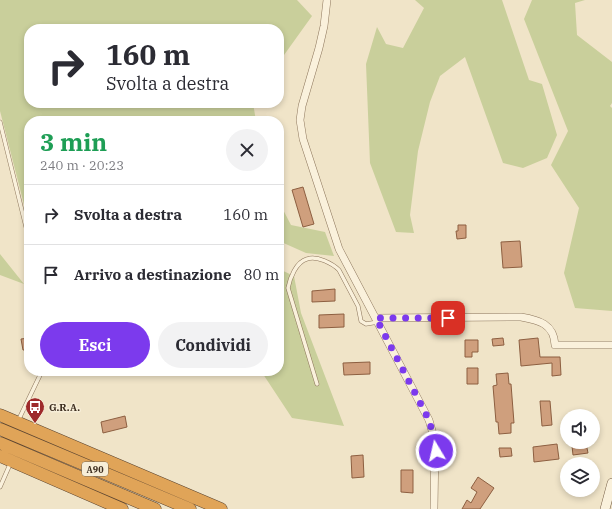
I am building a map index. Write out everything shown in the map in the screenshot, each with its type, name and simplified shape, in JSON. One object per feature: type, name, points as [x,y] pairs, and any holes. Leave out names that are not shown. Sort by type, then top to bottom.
[{"type":"highway","points":[[0,415],[221,509]]},
{"type":"highway","name":"A90","points":[[0,429],[190,509]]},
{"type":"highway","name":"A90","points":[[0,443],[155,509]]},
{"type":"highway","points":[[0,456],[122,509]]},
{"type":"main road","points":[[605,509],[612,483]]},
{"type":"street","points":[[327,0],[324,26],[319,48],[302,106],[300,120],[302,138],[339,250],[429,420],[435,442],[434,509]]},
{"type":"street","points":[[377,320],[521,317],[540,321],[552,332],[555,345],[612,345]]},
{"type":"lane","points":[[0,122],[24,219]]},
{"type":"lane","points":[[317,384],[288,288],[290,280],[300,264],[305,259],[311,258],[322,260],[335,266],[340,270],[358,306],[361,321],[366,324],[377,320]]},
{"type":"lane","points":[[18,422],[40,376]]},
{"type":"lane","points":[[0,487],[12,461]]},
{"type":"green space","points":[[0,0],[297,0],[312,16],[284,55],[284,24],[24,24],[24,108],[254,108],[255,116],[24,116],[24,205],[0,111]]},
{"type":"green space","points":[[415,0],[502,0],[529,80],[542,84],[557,135],[547,158],[523,168],[503,163],[465,57],[440,76],[430,102],[418,151],[410,215],[414,233],[396,232],[370,163],[366,64],[377,27],[386,44],[403,48],[424,8]]},
{"type":"green space","points":[[532,0],[585,0],[575,3],[577,35],[612,62],[612,103],[610,106],[612,108],[612,311],[575,308],[564,273],[579,208],[551,165],[568,131],[524,19]]},
{"type":"green space","points":[[284,212],[291,225],[325,232],[334,256],[306,253],[284,243]]},
{"type":"green space","points":[[0,254],[24,284],[0,275]]},
{"type":"green space","points":[[284,271],[294,276],[301,313],[344,426],[292,418],[264,376],[284,376]]},
{"type":"building","points":[[303,187],[314,224],[303,227],[292,190]]},
{"type":"building","points":[[458,225],[466,225],[466,238],[457,239],[456,231],[458,231]]},
{"type":"building","points":[[520,241],[522,267],[503,268],[501,242]]},
{"type":"building","points":[[335,289],[335,301],[312,302],[312,291]]},
{"type":"building","points":[[344,314],[344,327],[319,328],[319,315]]},
{"type":"building","points":[[503,338],[504,345],[493,346],[492,339]]},
{"type":"building","points":[[538,338],[540,357],[560,357],[561,375],[552,376],[552,363],[521,366],[519,340]]},
{"type":"building","points":[[21,339],[24,339],[24,350],[23,350]]},
{"type":"building","points":[[465,340],[478,340],[478,352],[472,352],[472,357],[465,357]]},
{"type":"building","points":[[370,362],[370,374],[344,375],[343,363]]},
{"type":"building","points":[[467,368],[478,368],[478,384],[467,384]]},
{"type":"building","points":[[508,373],[509,384],[511,384],[514,423],[511,423],[511,433],[499,434],[498,422],[496,422],[493,386],[497,385],[496,374]]},
{"type":"building","points":[[540,401],[550,401],[552,425],[542,426]]},
{"type":"building","points":[[125,416],[127,427],[103,433],[101,422]]},
{"type":"building","points":[[557,444],[559,459],[534,462],[533,447]]},
{"type":"building","points":[[499,448],[511,448],[512,456],[500,457]]},
{"type":"building","points":[[572,449],[587,449],[588,453],[573,455]]},
{"type":"building","points":[[363,455],[364,477],[352,478],[351,456]]},
{"type":"building","points":[[401,470],[413,470],[413,493],[401,492]]},
{"type":"building","points":[[478,477],[494,488],[480,509],[462,509],[467,500],[471,503],[477,492],[471,488]]},
{"type":"place","name":"G.R.A.","points":[[35,424]]},
{"type":"route","points":[[436,451],[429,420],[376,318],[448,318]]}]
